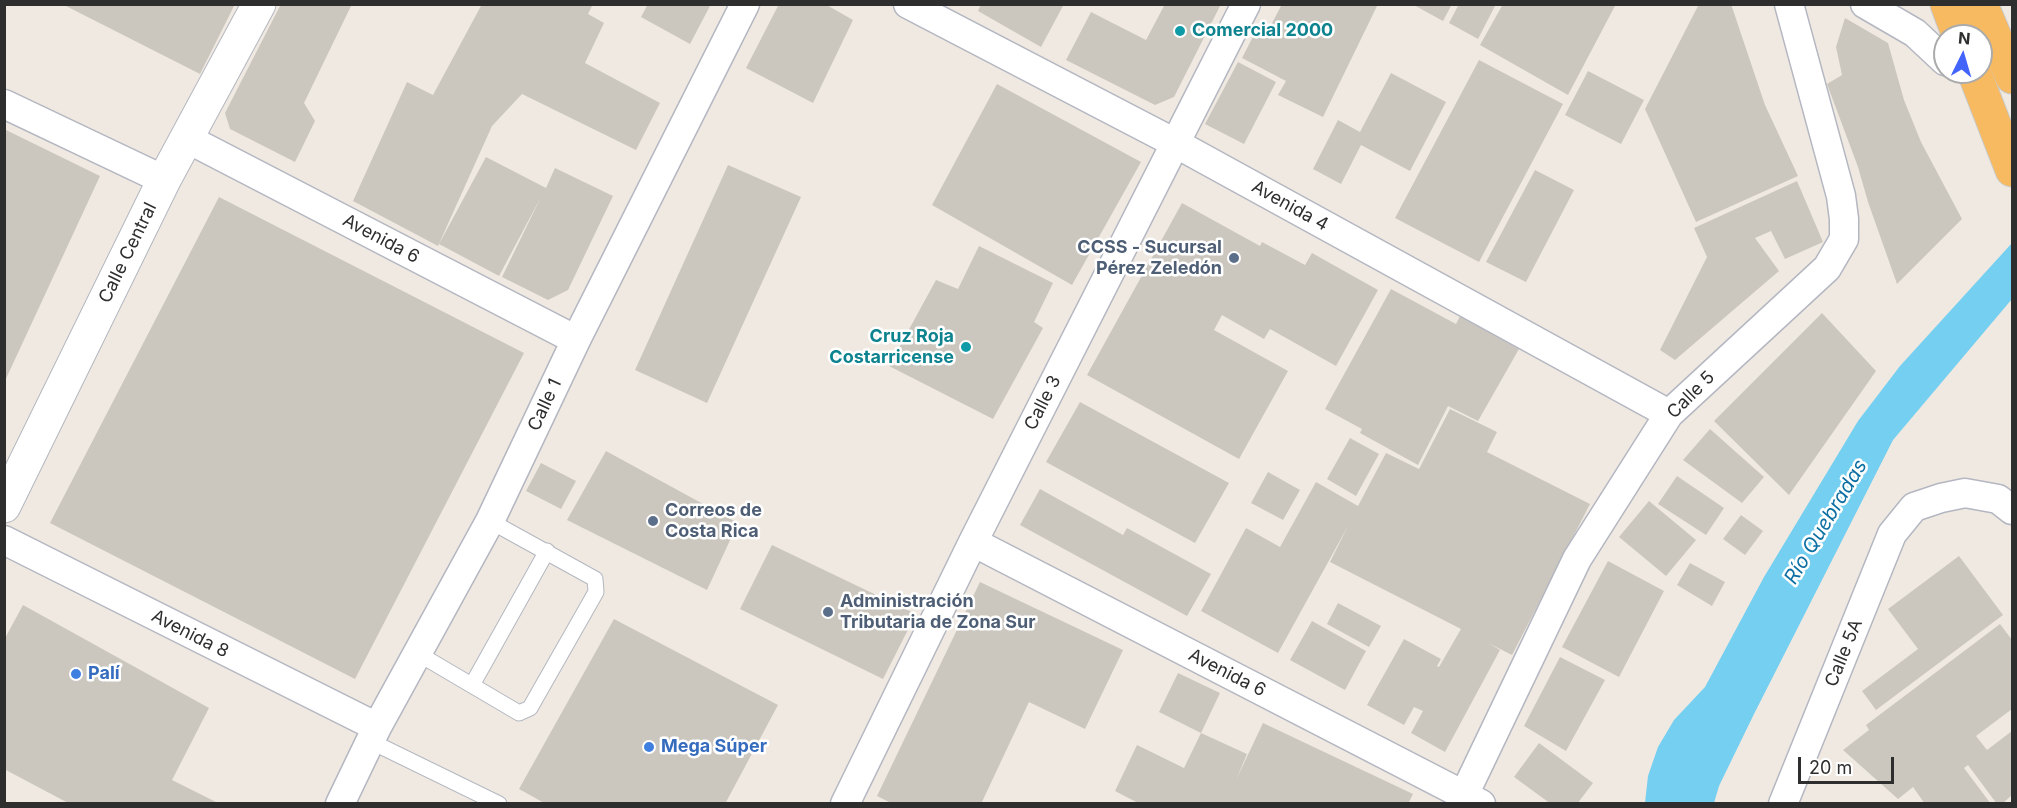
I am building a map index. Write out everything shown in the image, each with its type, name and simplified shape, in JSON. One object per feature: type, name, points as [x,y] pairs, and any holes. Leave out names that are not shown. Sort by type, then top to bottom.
[{"type":"highway","points":[[1947,4],[1954,24]]},
{"type":"highway","points":[[1981,4],[2013,77]]},
{"type":"highway","points":[[1979,84],[2013,170]]},
{"type":"main road","name":"Calle Central","points":[[4,506],[164,180],[259,4]]},
{"type":"street","name":"Calle 1","points":[[340,804],[373,734],[490,521],[576,340],[745,4]]},
{"type":"street","name":"Avenida 4","points":[[908,4],[1174,143],[1669,414]]},
{"type":"street","name":"Calle 3","points":[[845,804],[973,542],[1246,4]]},
{"type":"street","name":"Calle 5","points":[[1473,799],[1577,559],[1669,414],[1827,268],[1844,238],[1841,196],[1790,4]]},
{"type":"street","points":[[1865,4],[1915,33],[1933,50]]},
{"type":"street","points":[[1963,84],[1997,129]]},
{"type":"street","points":[[4,104],[164,180]]},
{"type":"street","name":"Avenida 6","points":[[186,138],[576,340]]},
{"type":"street","name":"Calle 5A","points":[[1783,804],[1892,534],[1914,507],[1965,493],[1998,500],[2013,510]]},
{"type":"street","name":"Avenida 8","points":[[4,540],[373,734]]},
{"type":"street","name":"Avenida 6","points":[[973,542],[1473,799]]},
{"type":"lane","points":[[417,653],[519,712],[530,708],[596,592],[595,579],[490,521]]},
{"type":"lane","points":[[472,685],[547,551]]},
{"type":"lane","points":[[373,734],[481,800],[499,804]]},
{"type":"water","name":"Río Quebradas","points":[[2012,243],[2012,299],[1893,440],[1754,714],[1719,786],[1714,803],[1645,803],[1648,776],[1658,747],[1674,720],[1705,687],[1764,577],[1858,421],[1900,366]]},
{"type":"building","points":[[62,4],[235,4],[200,74]]},
{"type":"building","points":[[281,4],[352,4],[304,103],[315,121],[295,162],[230,129],[225,113]]},
{"type":"building","points":[[482,4],[593,4],[588,14],[604,23],[585,63],[660,103],[636,150],[522,94],[492,126],[438,246],[353,201],[407,82],[433,95]]},
{"type":"building","points":[[648,4],[711,4],[690,44],[641,17]]},
{"type":"building","points":[[779,4],[825,4],[853,20],[813,103],[746,68]]},
{"type":"building","points":[[981,4],[1064,4],[1041,47],[978,11]]},
{"type":"building","points":[[1165,4],[1221,4],[1174,97],[1155,105],[1066,60],[1091,12],[1146,40]]},
{"type":"building","points":[[1282,4],[1378,4],[1323,117],[1278,95],[1286,81],[1242,58],[1259,25],[1269,29]]},
{"type":"building","points":[[1412,4],[1452,4],[1443,21]]},
{"type":"building","points":[[1459,4],[1496,4],[1478,39],[1449,23]]},
{"type":"building","points":[[1503,4],[1616,4],[1568,95],[1480,45]]},
{"type":"building","points":[[1699,4],[1731,4],[1765,105],[1798,176],[1696,222],[1645,109]]},
{"type":"building","points":[[1845,18],[1888,43],[1904,100],[1921,142],[1962,219],[1897,284],[1858,167],[1827,84],[1842,75],[1836,47]]},
{"type":"building","points":[[1479,60],[1563,104],[1479,262],[1395,218]]},
{"type":"building","points":[[1238,62],[1276,82],[1244,144],[1205,124]]},
{"type":"building","points":[[1588,71],[1644,100],[1621,144],[1565,115]]},
{"type":"building","points":[[1391,73],[1446,102],[1410,171],[1361,145],[1341,184],[1313,169],[1338,120],[1360,132]]},
{"type":"building","points":[[997,84],[1141,162],[1072,285],[932,205]]},
{"type":"building","points":[[4,129],[100,176],[4,383]]},
{"type":"building","points":[[486,157],[546,188],[555,168],[613,196],[568,290],[548,300],[502,277],[541,197],[499,276],[439,244]]},
{"type":"building","points":[[728,165],[801,197],[707,403],[635,370]]},
{"type":"building","points":[[1535,170],[1574,190],[1526,282],[1486,262]]},
{"type":"building","points":[[1797,181],[1823,242],[1785,259],[1771,231],[1755,238],[1779,271],[1675,360],[1660,350],[1707,257],[1694,228]]},
{"type":"building","points":[[219,197],[524,353],[355,679],[50,523]]},
{"type":"building","points":[[1182,203],[1260,246],[1262,242],[1305,265],[1312,253],[1378,290],[1336,366],[1270,329],[1264,339],[1222,315],[1214,330],[1288,371],[1239,459],[1087,375]]},
{"type":"building","name":"Cruz Roja Costarricense","points":[[979,246],[1053,283],[1034,322],[1043,328],[993,419],[889,366],[936,280],[958,289]]},
{"type":"building","points":[[1391,289],[1456,324],[1460,316],[1519,349],[1478,421],[1448,406],[1418,465],[1360,433],[1362,429],[1325,409]]},
{"type":"building","points":[[1822,313],[1876,371],[1789,495],[1714,421]]},
{"type":"building","points":[[1080,402],[1229,483],[1195,543],[1046,462]]},
{"type":"building","points":[[1450,409],[1497,432],[1487,452],[1590,504],[1512,655],[1488,643],[1500,650],[1445,752],[1411,733],[1423,711],[1414,707],[1404,725],[1367,705],[1404,639],[1441,659],[1437,666],[1439,667],[1461,629],[1330,562],[1348,526],[1278,653],[1201,611],[1246,528],[1280,547],[1316,482],[1358,506],[1386,453],[1419,469]]},
{"type":"building","points":[[1710,429],[1764,477],[1742,503],[1683,460]]},
{"type":"building","points":[[1350,438],[1379,454],[1356,496],[1327,479]]},
{"type":"building","name":"Correos de Costa Rica","points":[[606,451],[738,523],[707,590],[567,520]]},
{"type":"building","points":[[541,463],[576,481],[561,509],[526,491]]},
{"type":"building","points":[[1268,472],[1300,490],[1283,520],[1251,503]]},
{"type":"building","points":[[1677,476],[1724,508],[1706,535],[1658,504]]},
{"type":"building","points":[[1040,489],[1123,535],[1127,528],[1211,574],[1187,616],[1020,525]]},
{"type":"building","points":[[1649,501],[1696,540],[1666,576],[1619,537]]},
{"type":"building","points":[[1741,515],[1763,531],[1745,555],[1723,539]]},
{"type":"building","name":"Administración Tributaria de Zona Sur","points":[[772,545],[916,614],[883,679],[740,609]]},
{"type":"building","points":[[1959,556],[2003,615],[1876,710],[1862,691],[1918,649],[1888,609]]},
{"type":"building","points":[[1608,561],[1664,591],[1619,677],[1562,647]]},
{"type":"building","points":[[1690,563],[1725,582],[1712,606],[1677,585]]},
{"type":"building","points":[[980,582],[1123,650],[1085,729],[1029,702],[981,804],[893,804],[877,796]]},
{"type":"building","points":[[1338,603],[1381,626],[1369,647],[1327,624]]},
{"type":"building","name":"Palí","points":[[23,605],[209,708],[172,780],[220,804],[70,804],[4,769],[4,640]]},
{"type":"building","name":"Mega Súper","points":[[614,619],[778,705],[725,804],[546,804],[519,789]]},
{"type":"building","points":[[1312,621],[1366,651],[1345,690],[1290,660]]},
{"type":"building","points":[[2000,624],[2012,640],[2012,709],[1976,736],[1987,750],[2012,731],[2012,795],[2002,804],[1997,804],[1968,765],[1964,768],[1991,804],[1925,804],[1913,787],[1898,799],[1843,750],[1869,730],[1866,725]]},
{"type":"building","points":[[1560,657],[1605,680],[1566,751],[1524,726]]},
{"type":"building","points":[[1178,673],[1220,693],[1201,733],[1159,712]]},
{"type":"building","points":[[1263,723],[1413,794],[1408,804],[1140,804],[1115,791],[1137,745],[1184,768],[1201,733],[1247,754],[1236,780]]},
{"type":"building","points":[[1539,743],[1593,783],[1577,804],[1551,804],[1514,777]]},
{"type":"place","name":"Comercial 2000","points":[[1180,31]]},
{"type":"place","name":"CCSS - Sucursal Pérez Zeledón","points":[[1234,258]]},
{"type":"place","name":"Cruz Roja Costarricense","points":[[966,347]]},
{"type":"place","name":"Correos de Costa Rica","points":[[653,521]]},
{"type":"place","name":"Administración Tributaria de Zona Sur","points":[[828,612]]},
{"type":"place","name":"Palí","points":[[76,674]]},
{"type":"place","name":"Mega Súper","points":[[649,747]]}]
